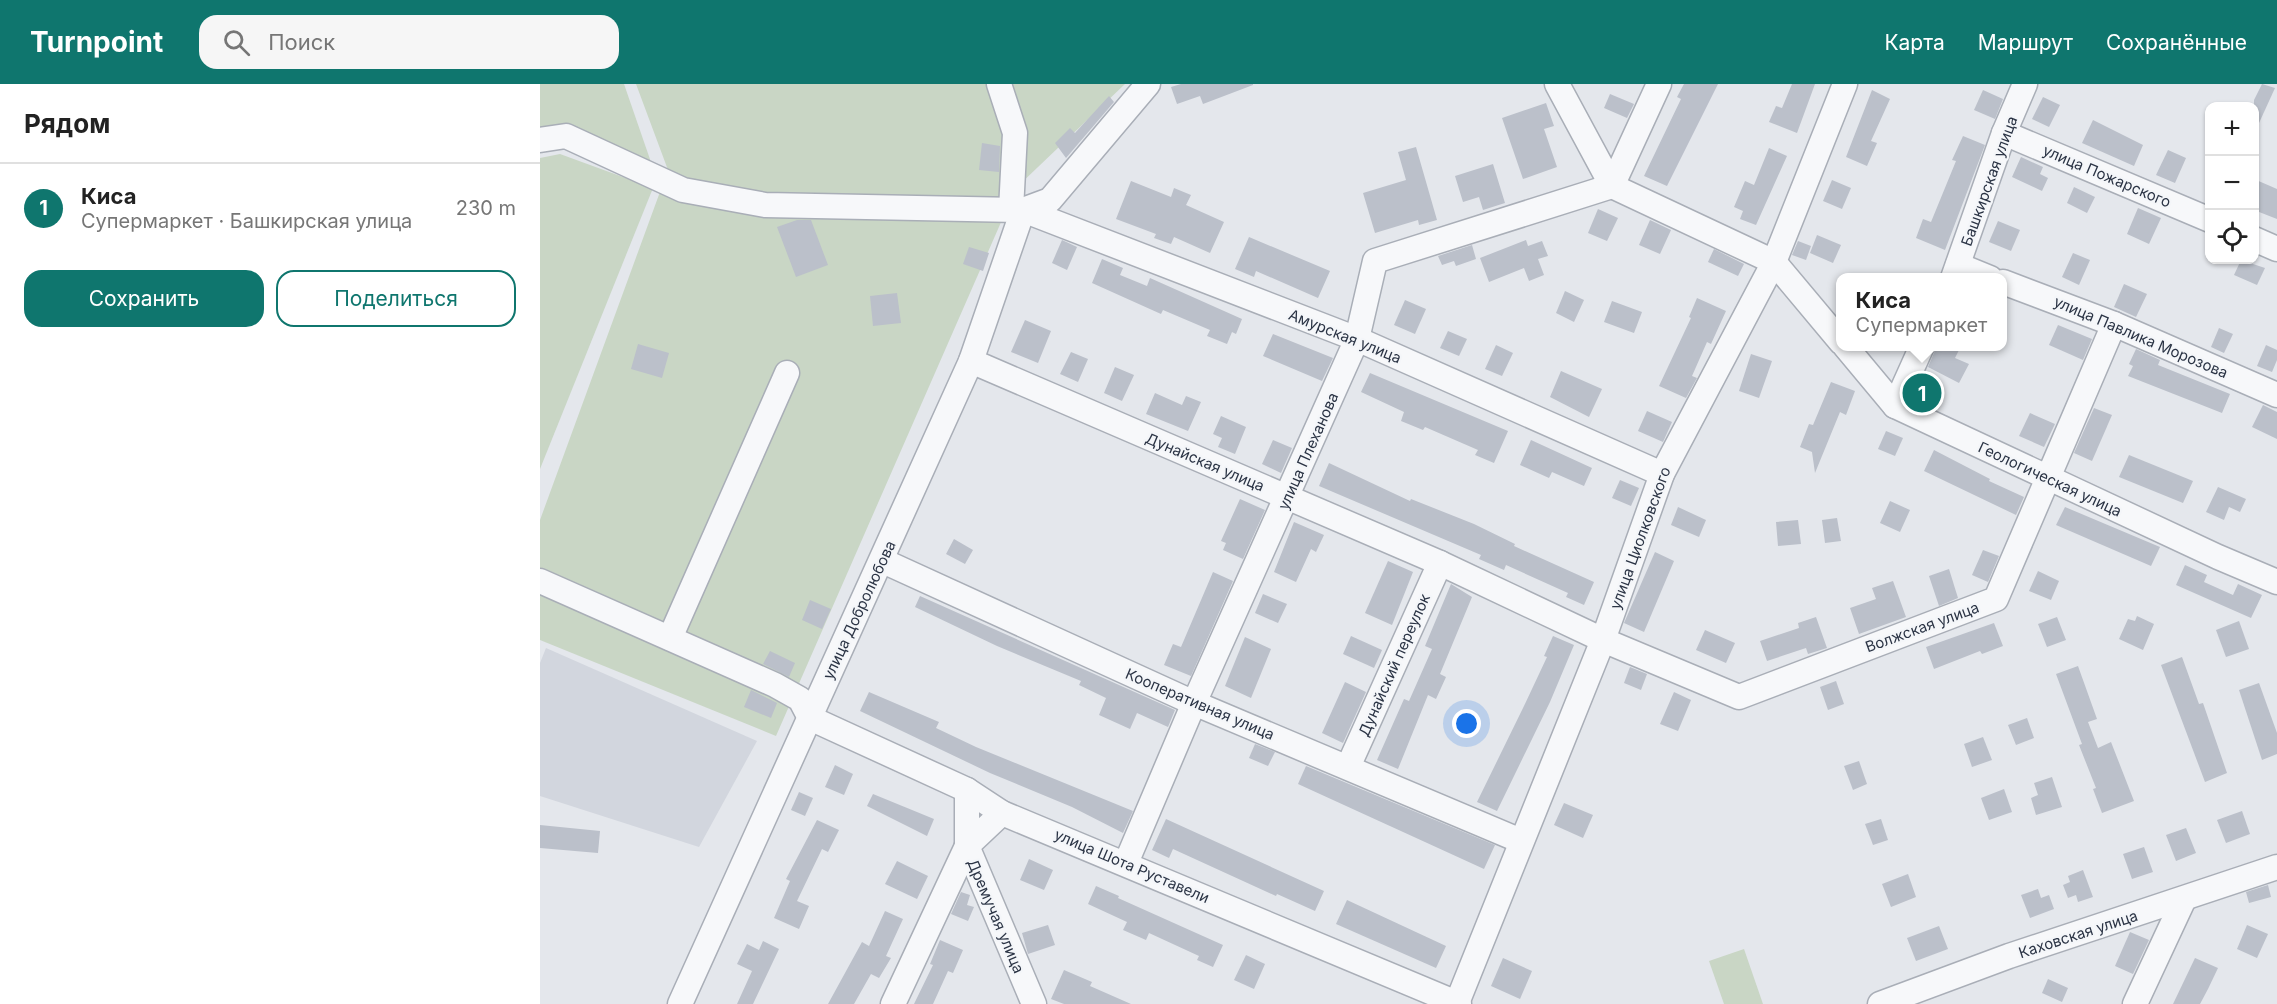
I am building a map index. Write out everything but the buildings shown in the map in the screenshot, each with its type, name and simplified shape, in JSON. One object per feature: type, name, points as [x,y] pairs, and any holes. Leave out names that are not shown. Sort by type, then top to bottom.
[{"type":"street","name":"улица Добролюбова","points":[[680,1004],[883,561],[971,361],[1017,210],[1015,133],[999,84]]},
{"type":"street","points":[[540,140],[566,136],[683,190],[765,205],[1017,210],[1050,200],[1148,84]]},
{"type":"street","points":[[1557,84],[1612,186],[1774,262],[1836,336]]},
{"type":"street","points":[[1612,186],[1659,84]]},
{"type":"street","name":"улица Циолковского","points":[[1458,1004],[1603,640],[1662,474],[1774,262],[1845,84]]},
{"type":"street","name":"Башкирская улица","points":[[1955,272],[2004,133],[2025,84]]},
{"type":"street","name":"улица Пожарского","points":[[2004,133],[2205,218]]},
{"type":"street","name":"улица Плеханова","points":[[1126,863],[1194,703],[1288,498],[1357,339],[1376,261],[1612,186]]},
{"type":"street","name":"Амурская улица","points":[[1017,210],[1357,339],[1662,474]]},
{"type":"street","points":[[2259,241],[2277,249]]},
{"type":"street","name":"улица Павлика Морозова","points":[[2007,284],[2114,324],[2277,395]]},
{"type":"street","name":"Волжская улица","points":[[1603,640],[1739,697],[1996,599],[2114,324]]},
{"type":"street","name":"Геологическая улица","points":[[1849,351],[1895,406],[2218,557],[2277,582]]},
{"type":"street","points":[[1895,406],[1920,351]]},
{"type":"street","name":"Дунайская улица","points":[[971,361],[1440,563],[1603,640]]},
{"type":"street","points":[[670,638],[787,373]]},
{"type":"street","name":"Кооперативная улица","points":[[883,561],[1194,703],[1521,841]]},
{"type":"street","name":"Дунайский переулок","points":[[1348,767],[1440,563]]},
{"type":"street","points":[[540,581],[670,638],[800,699],[810,718]]},
{"type":"street","name":"улица Шота Руставели","points":[[810,718],[967,790],[1002,813],[1458,1004]]},
{"type":"street","name":"Дремучая улица","points":[[967,790],[967,846],[1034,1004]]},
{"type":"street","points":[[893,1004],[967,846],[1002,813]]},
{"type":"street","name":"Каховская улица","points":[[1900,1001],[2277,867]]},
{"type":"street","points":[[2135,1004],[2184,899]]},
{"type":"shaded area","points":[[546,648],[757,741],[699,847],[540,796],[540,663]]},
{"type":"green space","points":[[540,84],[624,84],[653,168],[540,129]]},
{"type":"green space","points":[[636,84],[1125,84],[1016,188],[776,736],[540,640],[540,520],[668,170]]},
{"type":"green space","points":[[560,154],[653,188],[540,469],[540,158]]},
{"type":"green space","points":[[1744,949],[1763,1004],[1724,1004],[1709,961]]},
{"type":"place","name":"Киса","points":[[1922,393]]}]
